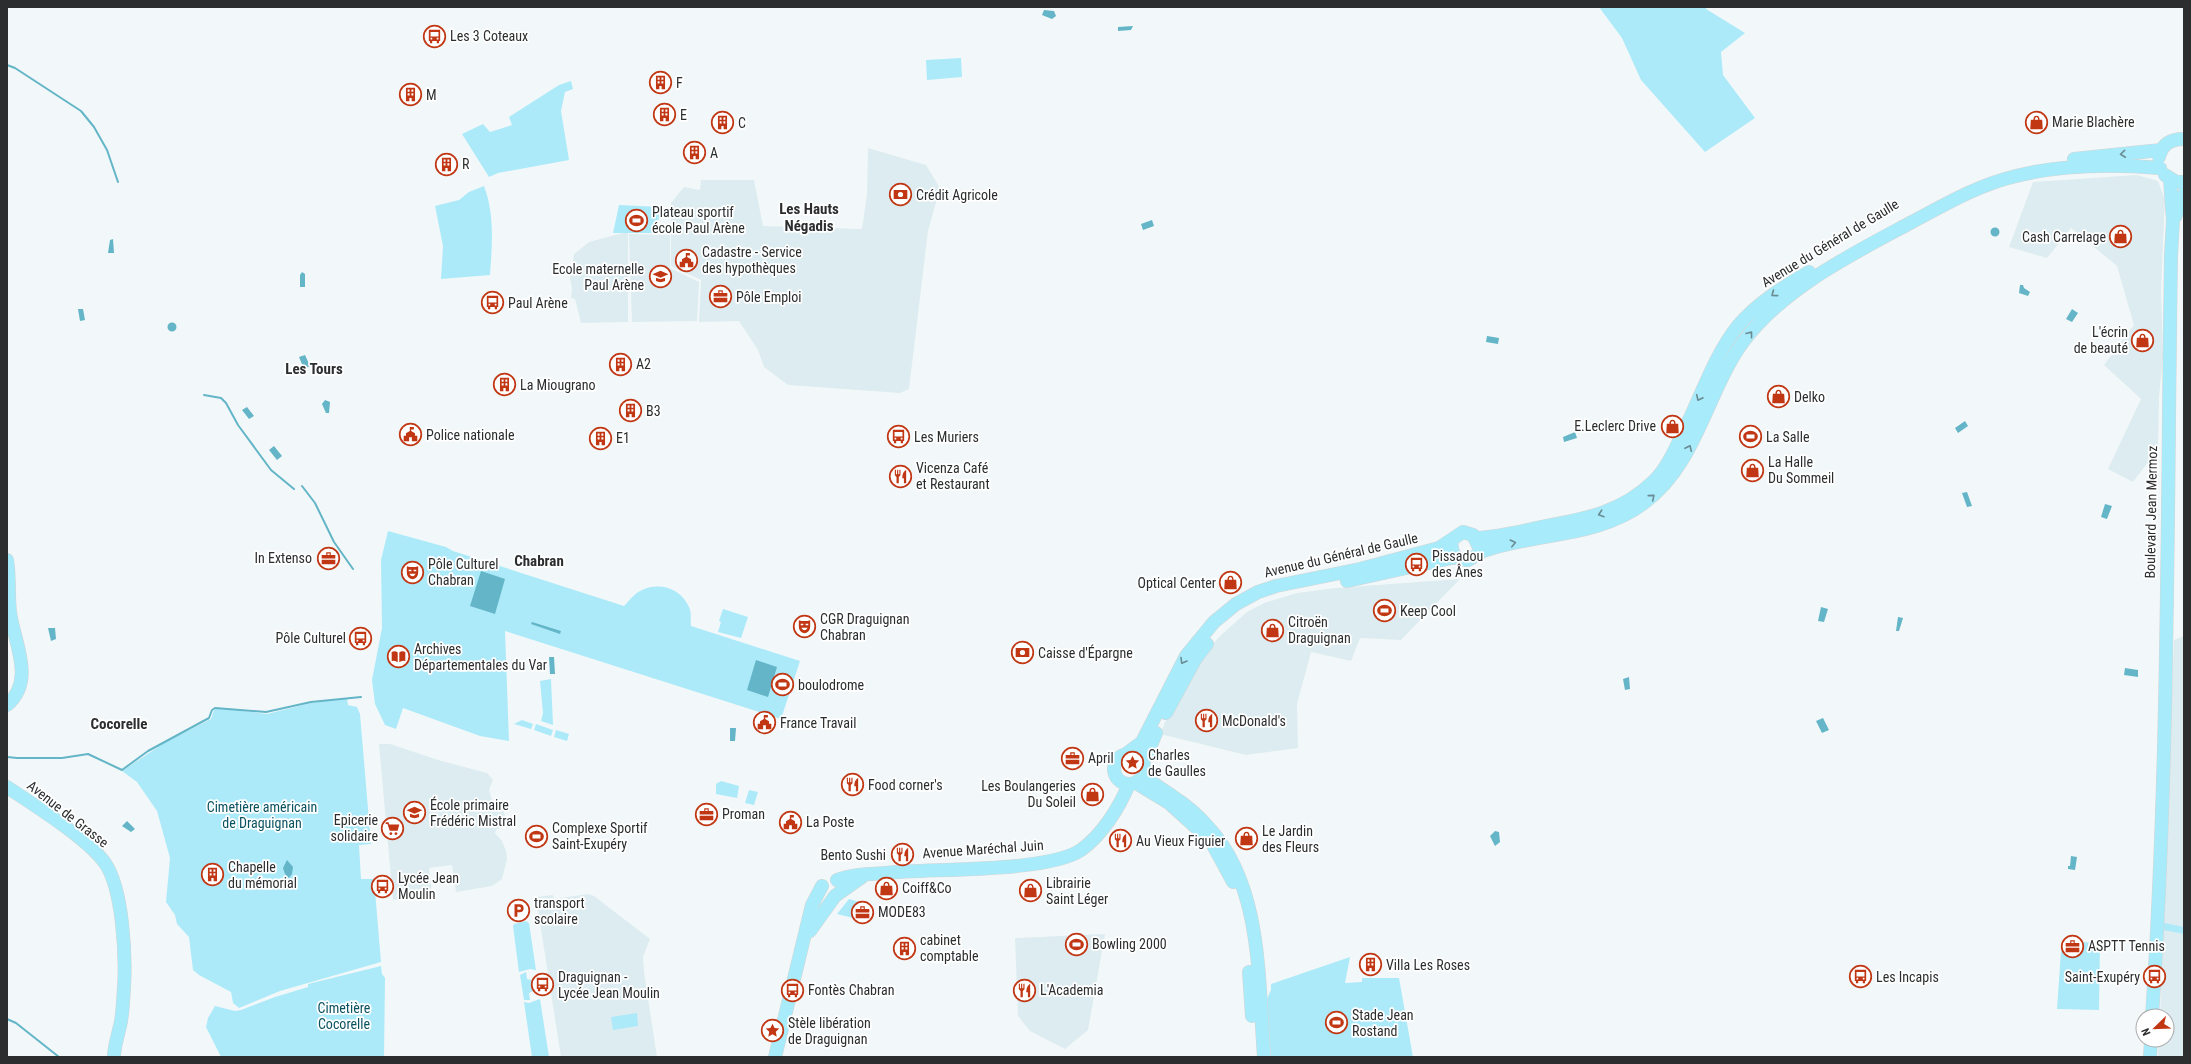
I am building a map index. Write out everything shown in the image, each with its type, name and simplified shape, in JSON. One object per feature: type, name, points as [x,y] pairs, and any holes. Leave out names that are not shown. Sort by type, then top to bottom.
[{"type":"main road","points":[[2184,139],[2171,141],[2162,150],[2159,162],[2160,168],[2170,180],[2184,182]]},
{"type":"main road","name":"Avenue du Général de Gaulle","points":[[2160,168],[2086,166],[2018,175],[1970,191],[1892,233],[1807,283],[1784,299],[1760,320],[1743,342],[1729,365],[1686,455],[1668,481],[1643,504],[1608,522],[1582,530],[1492,548],[1476,554],[1468,560],[1456,557],[1429,561],[1372,576],[1296,589],[1261,600],[1240,611],[1220,628],[1196,658],[1134,777],[1114,771],[1114,764],[1118,758],[1142,742],[1186,656],[1214,622],[1236,604],[1258,592],[1276,586],[1387,563],[1438,548],[1463,532],[1476,538],[1577,521],[1603,514],[1622,505],[1637,496],[1655,480],[1670,459],[1710,371],[1737,328],[1751,312],[1788,284],[1888,225],[1966,183],[1997,172],[2030,164],[2162,150]]},
{"type":"main road","name":"Boulevard Jean Mermoz","points":[[2152,1008],[2158,916],[2162,805],[2171,256],[2173,220],[2170,180]]},
{"type":"main road","name":"Boulevard Jean Mermoz","points":[[2173,220],[2184,194]]},
{"type":"main road","points":[[1476,538],[1478,543],[1476,554]]},
{"type":"main road","points":[[1452,540],[1451,546],[1456,557]]},
{"type":"main road","points":[[7,560],[10,611],[22,667],[20,688],[7,705]]},
{"type":"main road","points":[[1126,754],[1137,756],[1134,777],[1180,812],[1226,856],[1241,877],[1250,907],[1264,1057]]},
{"type":"main road","name":"Avenue Maréchal Juin","points":[[837,890],[866,875],[1007,866],[1067,856],[1081,850],[1103,829],[1117,800],[1134,777]]},
{"type":"main road","name":"Avenue de Grasse","points":[[7,787],[79,839],[98,855],[110,873],[115,887],[122,928],[124,986],[121,1021],[114,1057]]},
{"type":"main road","points":[[1226,856],[1242,910],[1256,1057]]},
{"type":"main road","points":[[775,1057],[806,938],[814,901],[822,886],[826,895],[837,890]]},
{"type":"main road","points":[[806,938],[837,890]]},
{"type":"shaded area","points":[[1044,10],[1054,11],[1056,16],[1052,19],[1042,15]]},
{"type":"shaded area","points":[[1133,26],[1131,30],[1118,31],[1118,27]]},
{"type":"shaded area","points":[[868,148],[926,165],[940,188],[928,231],[909,389],[900,393],[788,385],[764,367],[758,350],[739,321],[699,322],[701,280],[671,266],[671,203],[684,187],[700,190],[701,180],[754,180],[763,226],[862,229],[867,194]]},
{"type":"shaded area","points":[[2137,175],[2158,181],[2165,200],[2161,290],[2163,358],[2159,397],[2158,449],[2133,482],[2108,469],[2141,399],[2104,365],[2134,325],[2117,266],[2071,228],[2047,258],[2009,247],[2033,182]]},
{"type":"shaded area","points":[[1152,220],[1154,226],[1143,230],[1141,224]]},
{"type":"shaded area","points":[[1995,227],[2000,232],[1995,237],[1990,232]]},
{"type":"shaded area","points":[[628,233],[628,322],[581,323],[575,299],[571,298],[572,288],[570,278],[574,254],[589,242]]},
{"type":"shaded area","name":"Ecole maternelle Paul Arène","points":[[629,234],[670,235],[670,268],[699,282],[697,321],[632,322]]},
{"type":"shaded area","points":[[113,239],[114,253],[108,253],[110,240]]},
{"type":"shaded area","points":[[302,272],[305,274],[305,287],[300,287],[300,275]]},
{"type":"shaded area","points":[[2020,285],[2023,285],[2024,288],[2030,292],[2028,296],[2019,293]]},
{"type":"shaded area","points":[[78,309],[83,309],[85,320],[80,321]]},
{"type":"shaded area","points":[[2072,309],[2078,313],[2072,322],[2066,319]]},
{"type":"shaded area","points":[[172,322],[177,327],[172,332],[167,327]]},
{"type":"shaded area","points":[[1487,336],[1499,338],[1498,344],[1486,342]]},
{"type":"shaded area","points":[[305,355],[310,366],[304,369],[299,357]]},
{"type":"shaded area","points":[[325,400],[330,402],[329,413],[326,413],[322,404]]},
{"type":"shaded area","points":[[247,407],[254,416],[249,419],[242,410]]},
{"type":"shaded area","points":[[1965,421],[1968,426],[1958,433],[1955,428]]},
{"type":"shaded area","points":[[1575,432],[1577,438],[1564,442],[1563,437]]},
{"type":"shaded area","points":[[274,446],[282,456],[277,460],[269,450]]},
{"type":"shaded area","points":[[1967,492],[1972,506],[1967,507],[1962,493]]},
{"type":"shaded area","points":[[2105,504],[2112,506],[2107,519],[2101,517]]},
{"type":"shaded area","points":[[481,571],[505,579],[495,614],[470,606]]},
{"type":"shaded area","points":[[1460,579],[1401,640],[1360,638],[1351,661],[1311,652],[1297,704],[1298,748],[1246,755],[1160,734],[1177,695],[1204,654],[1221,635],[1247,612],[1264,603],[1297,593],[1335,588]]},
{"type":"shaded area","points":[[1821,607],[1828,609],[1824,622],[1818,621]]},
{"type":"shaded area","points":[[1898,617],[1903,618],[1899,631],[1896,631]]},
{"type":"shaded area","points":[[532,622],[561,631],[560,634],[531,624]]},
{"type":"shaded area","points":[[48,628],[55,628],[56,639],[51,641]]},
{"type":"shaded area","points":[[2184,636],[2184,1057],[2158,1057],[2159,1048],[2175,1048],[2175,1008],[2160,1008],[2174,640]]},
{"type":"shaded area","points":[[549,657],[554,657],[555,674],[550,674]]},
{"type":"shaded area","points":[[756,660],[777,667],[768,697],[747,690]]},
{"type":"shaded area","points":[[2125,668],[2138,670],[2138,677],[2124,675]]},
{"type":"shaded area","points":[[1629,677],[1630,689],[1625,690],[1623,679]]},
{"type":"shaded area","points":[[1823,718],[1829,730],[1822,733],[1816,721]]},
{"type":"shaded area","points":[[730,728],[736,728],[735,741],[730,741]]},
{"type":"shaded area","points":[[379,744],[390,744],[438,760],[487,773],[493,780],[489,790],[494,807],[503,805],[505,817],[500,828],[496,830],[495,833],[502,841],[506,851],[507,859],[502,879],[492,886],[456,892],[452,865],[429,868],[432,894],[393,900]]},
{"type":"shaded area","points":[[127,821],[135,829],[131,832],[122,826]]},
{"type":"shaded area","points":[[1495,831],[1499,832],[1500,842],[1495,846],[1490,836]]},
{"type":"shaded area","points":[[1137,837],[1147,838],[1146,844],[1136,845]]},
{"type":"shaded area","points":[[2071,856],[2077,857],[2075,870],[2068,869],[2068,866],[2070,866]]},
{"type":"shaded area","points":[[287,860],[293,867],[292,874],[289,878],[285,874],[283,868]]},
{"type":"shaded area","points":[[588,894],[594,896],[650,939],[643,957],[657,1057],[561,1057],[536,897],[553,895],[554,899]]},
{"type":"shaded area","points":[[1105,934],[1088,1030],[1065,1049],[1030,1031],[1018,1016],[1015,938]]},
{"type":"green space","points":[[1599,7],[1707,7],[1706,9],[1745,33],[1721,52],[1723,75],[1755,118],[1705,152],[1641,80],[1622,38]]},
{"type":"green space","points":[[961,58],[962,77],[927,80],[926,60]]},
{"type":"green space","points":[[571,81],[573,89],[565,92],[561,111],[569,160],[498,173],[489,177],[462,134],[483,124],[490,132],[512,125],[509,117],[559,85]]},
{"type":"green space","points":[[484,186],[490,208],[492,230],[490,275],[441,279],[443,246],[435,206],[459,200],[469,192]]},
{"type":"green space","name":"Plateau sportif école Paul Arène","points":[[619,205],[660,207],[657,233],[613,233]]},
{"type":"green space","points":[[388,531],[446,547],[453,551],[624,606],[636,594],[647,588],[661,587],[675,591],[685,600],[690,609],[691,626],[800,661],[781,719],[505,631],[509,741],[480,736],[403,708],[396,729],[385,725],[375,704],[372,680],[382,628],[381,560]]},
{"type":"green space","points":[[723,609],[748,617],[741,638],[718,632],[721,622],[719,621]]},
{"type":"green space","points":[[551,679],[553,725],[541,721],[543,713],[540,681]]},
{"type":"green space","name":"Cimetière américain de Draguignan","points":[[347,699],[348,705],[357,707],[360,714],[371,844],[359,845],[361,879],[374,879],[381,962],[280,991],[239,1008],[233,1003],[231,992],[199,975],[193,970],[189,937],[177,924],[175,915],[166,902],[170,858],[157,811],[137,782],[122,771],[164,743],[211,719],[214,710],[220,708],[267,714],[311,703]]},
{"type":"green space","points":[[522,720],[533,724],[531,729],[514,724]]},
{"type":"green space","points":[[536,724],[553,730],[551,736],[534,730]]},
{"type":"green space","points":[[556,730],[569,734],[567,741],[554,737]]},
{"type":"green space","points":[[721,781],[739,786],[737,798],[716,794],[716,784]]},
{"type":"green space","points":[[749,790],[758,792],[754,805],[745,803]]},
{"type":"green space","points":[[849,899],[859,902],[853,918],[837,914]]},
{"type":"green space","points":[[526,921],[529,923],[536,970],[530,969],[519,972],[513,926],[514,924]]},
{"type":"green space","points":[[2164,923],[2184,927],[2184,934],[2164,930]]},
{"type":"green space","points":[[2081,942],[2100,943],[2099,1010],[2057,1009],[2061,951],[2080,952]]},
{"type":"green space","name":"Stade Jean Rostand","points":[[1350,957],[1345,983],[1362,982],[1362,978],[1399,978],[1413,1057],[1271,1057],[1266,1001],[1271,990],[1271,984]]},
{"type":"green space","name":"Cimetière Cocorelle","points":[[381,966],[382,974],[385,978],[384,1057],[221,1057],[206,1027],[208,1018],[215,1006],[235,1011],[241,1010],[275,997],[308,987],[308,984]]},
{"type":"green space","points":[[526,972],[527,979],[532,980],[535,984],[532,984],[532,986],[535,986],[533,991],[529,993],[530,1000],[524,1000],[520,975]]},
{"type":"green space","points":[[540,999],[549,1057],[532,1057],[524,1002],[529,1003]]},
{"type":"green space","points":[[637,1013],[638,1026],[613,1030],[611,1017]]},
{"type":"waterway","points":[[7,65],[15,68],[81,111],[94,127],[107,150],[118,182]]},
{"type":"waterway","points":[[204,395],[221,398],[226,403],[238,425],[271,470],[294,489]]},
{"type":"waterway","points":[[302,486],[315,503],[334,542],[353,569]]},
{"type":"waterway","points":[[7,757],[62,758],[88,754],[122,770],[148,751],[209,718],[212,710],[215,708],[266,712],[311,702],[361,697]]},
{"type":"waterway","points":[[7,1019],[16,1023],[59,1057]]},
{"type":"place","name":"Les 3 Coteaux","points":[[435,36]]},
{"type":"place","name":"F","points":[[661,83]]},
{"type":"place","name":"M","points":[[411,95]]},
{"type":"place","name":"E","points":[[665,115]]},
{"type":"place","name":"Marie Blachère","points":[[2037,122]]},
{"type":"place","name":"C","points":[[722,123]]},
{"type":"place","name":"A","points":[[694,153]]},
{"type":"place","name":"R","points":[[446,164]]},
{"type":"place","name":"Crédit Agricole","points":[[901,195]]},
{"type":"place","name":"Plateau sportif école Paul Arène","points":[[637,220]]},
{"type":"place","name":"Cash Carrelage","points":[[2121,237]]},
{"type":"place","name":"Cadastre - Service des hypothèques","points":[[686,260]]},
{"type":"place","name":"Ecole maternelle Paul Arène","points":[[660,277]]},
{"type":"place","name":"Pôle Emploi","points":[[720,297]]},
{"type":"place","name":"Paul Arène","points":[[493,303]]},
{"type":"place","name":"L'écrin de beauté","points":[[2143,340]]},
{"type":"place","name":"A2","points":[[620,364]]},
{"type":"place","name":"La Miougrano","points":[[504,385]]},
{"type":"place","name":"Delko","points":[[1779,397]]},
{"type":"place","name":"B3","points":[[630,411]]},
{"type":"place","name":"E.Leclerc Drive","points":[[1672,426]]},
{"type":"place","name":"Police nationale","points":[[410,435]]},
{"type":"place","name":"Les Muriers","points":[[899,437]]},
{"type":"place","name":"La Salle","points":[[1751,437]]},
{"type":"place","name":"E1","points":[[601,438]]},
{"type":"place","name":"La Halle Du Sommeil","points":[[1752,470]]},
{"type":"place","name":"Vicenza Café et Restaurant","points":[[901,476]]},
{"type":"place","name":"In Extenso","points":[[328,558]]},
{"type":"place","name":"Pissadou des Ânes","points":[[1417,564]]},
{"type":"place","name":"Pôle Culturel Chabran","points":[[412,572]]},
{"type":"place","name":"Optical Center","points":[[1231,583]]},
{"type":"place","name":"Keep Cool","points":[[1384,611]]},
{"type":"place","name":"CGR Draguignan Chabran","points":[[804,627]]},
{"type":"place","name":"Citroën Draguignan","points":[[1272,630]]},
{"type":"place","name":"Pôle Culturel","points":[[361,638]]},
{"type":"place","name":"Caisse d'Épargne","points":[[1022,653]]},
{"type":"place","name":"Archives Départementales du Var","points":[[399,657]]},
{"type":"place","name":"boulodrome","points":[[783,685]]},
{"type":"place","name":"McDonald's","points":[[1207,721]]},
{"type":"place","name":"France Travail","points":[[765,723]]},
{"type":"place","name":"April","points":[[1072,758]]},
{"type":"place","name":"Charles de Gaulles","points":[[1133,763]]},
{"type":"place","name":"Food corner's","points":[[853,785]]},
{"type":"place","name":"Les Boulangeries Du Soleil","points":[[1092,794]]},
{"type":"place","name":"École primaire Frédéric Mistral","points":[[415,813]]},
{"type":"place","name":"Proman","points":[[706,814]]},
{"type":"place","name":"La Poste","points":[[790,822]]},
{"type":"place","name":"Epicerie solidaire","points":[[393,828]]},
{"type":"place","name":"Complexe Sportif Saint-Exupéry","points":[[536,836]]},
{"type":"place","name":"Le Jardin des Fleurs","points":[[1246,839]]},
{"type":"place","name":"Au Vieux Figuier","points":[[1120,841]]},
{"type":"place","name":"Bento Sushi","points":[[902,855]]},
{"type":"place","name":"Chapelle du mémorial","points":[[212,875]]},
{"type":"place","name":"Lycée Jean Moulin","points":[[383,886]]},
{"type":"place","name":"Coiff&Co","points":[[887,888]]},
{"type":"place","name":"Librairie Saint Léger","points":[[1030,891]]},
{"type":"place","name":"transport scolaire","points":[[518,911]]},
{"type":"place","name":"MODE83","points":[[862,912]]},
{"type":"place","name":"Bowling 2000","points":[[1076,944]]},
{"type":"place","name":"ASPTT Tennis","points":[[2072,946]]},
{"type":"place","name":"cabinet comptable","points":[[904,948]]},
{"type":"place","name":"Villa Les Roses","points":[[1370,965]]},
{"type":"place","name":"Les Incapis","points":[[1861,977]]},
{"type":"place","name":"Saint-Exupéry","points":[[2155,977]]},
{"type":"place","name":"Draguignan - Lycée Jean Moulin","points":[[543,985]]},
{"type":"place","name":"Fontès Chabran","points":[[793,990]]},
{"type":"place","name":"L'Academia","points":[[1024,990]]},
{"type":"place","name":"Stade Jean Rostand","points":[[1337,1023]]},
{"type":"place","name":"Stèle libération de Draguignan","points":[[772,1031]]},
{"type":"district","name":"Les Hauts Négadis","points":[[809,218]]},
{"type":"district","name":"Les Tours","points":[[314,369]]},
{"type":"district","name":"Chabran","points":[[539,561]]},
{"type":"district","name":"Cocorelle","points":[[119,724]]}]
